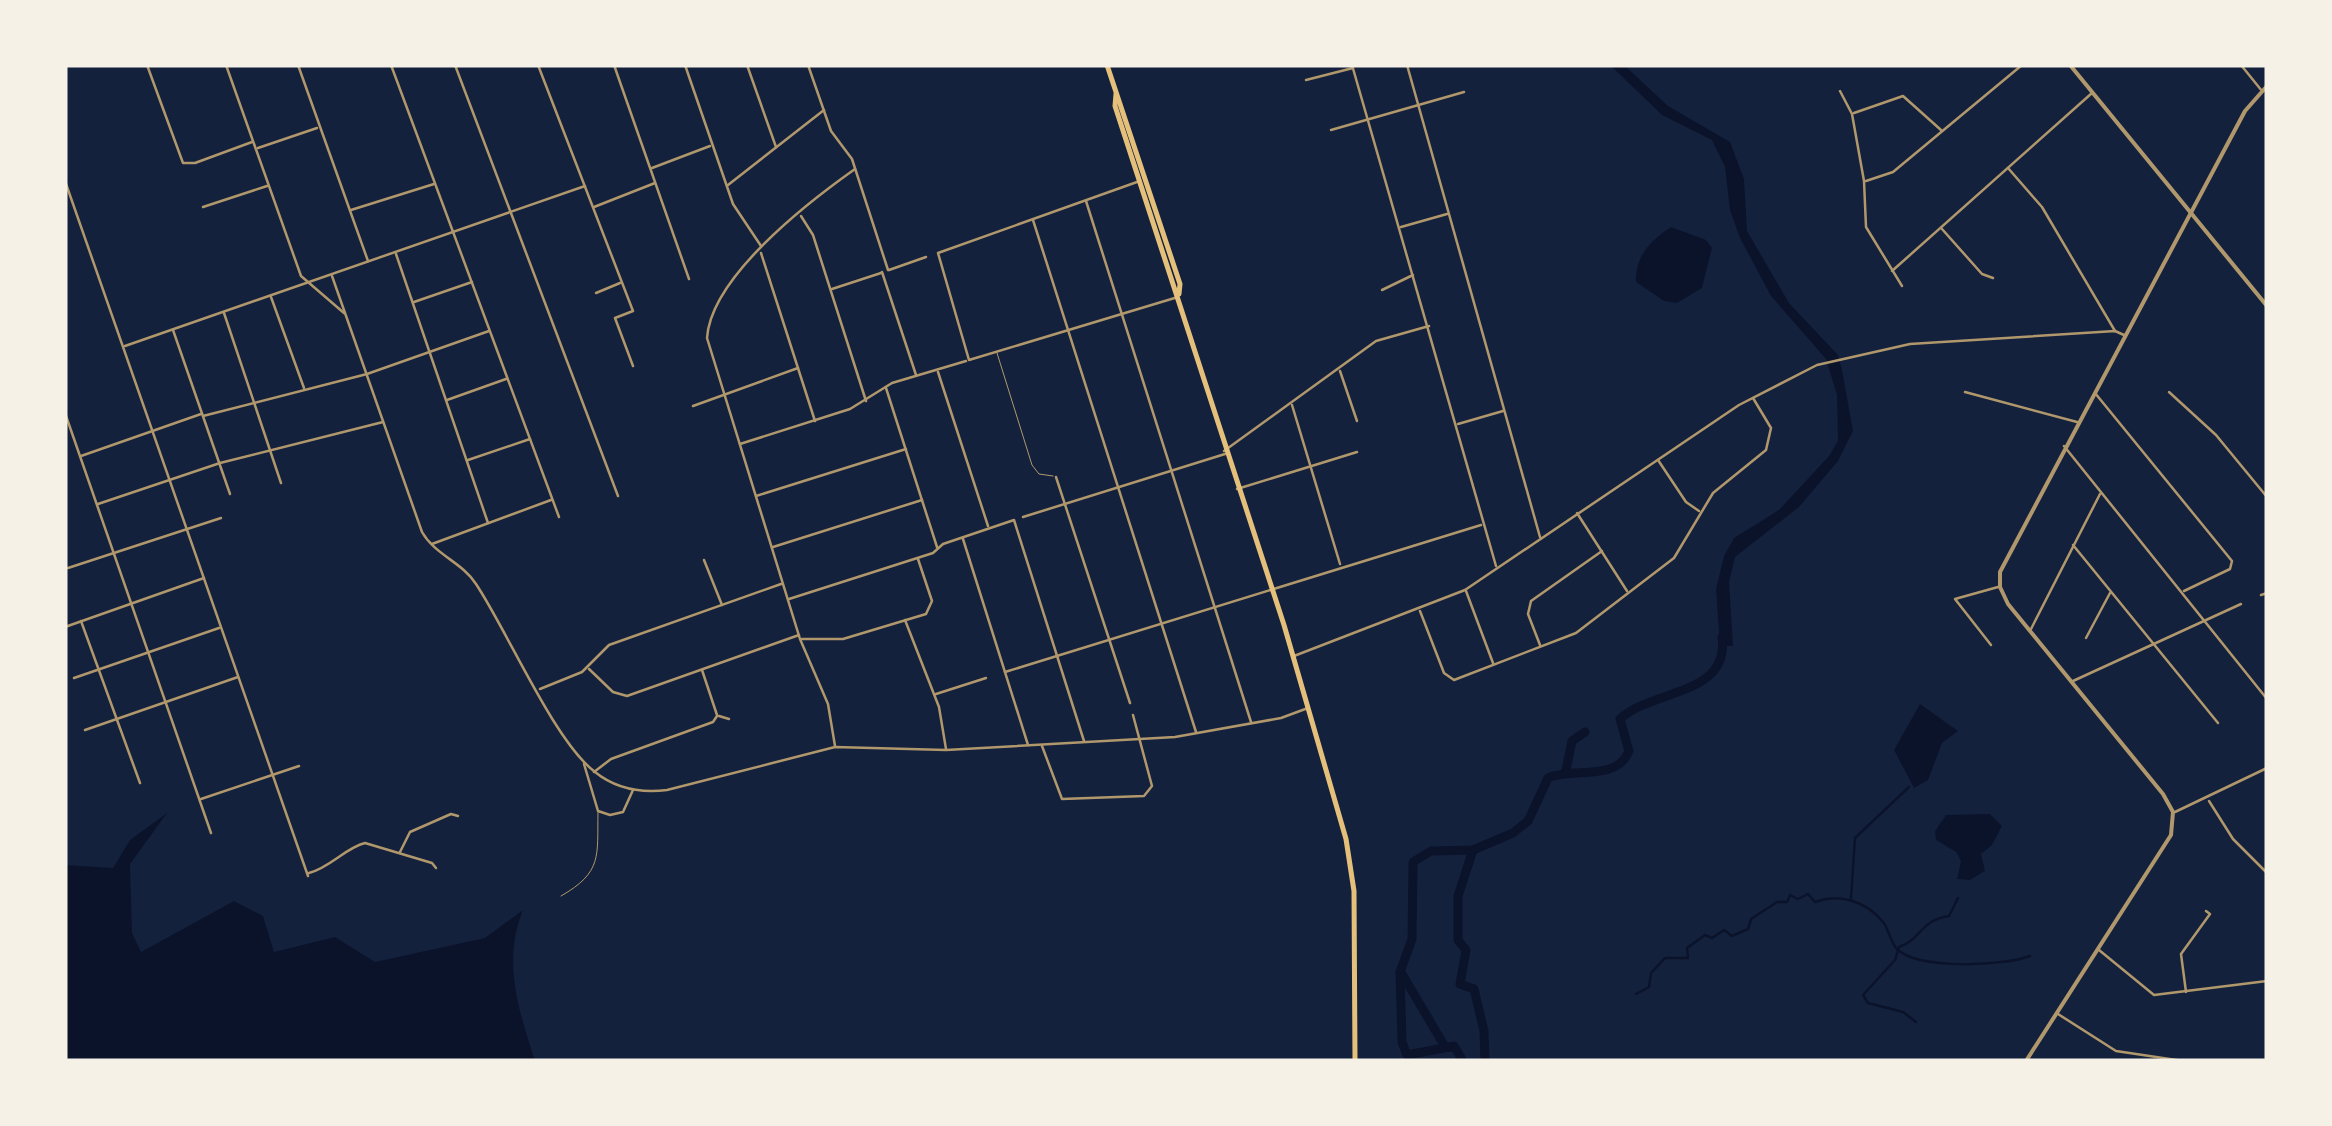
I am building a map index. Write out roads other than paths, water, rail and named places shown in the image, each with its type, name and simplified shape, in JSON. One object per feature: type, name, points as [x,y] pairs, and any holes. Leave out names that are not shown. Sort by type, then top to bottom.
[{"type":"main road","points":[[1107,65],[1180,284],[1179,297]]},
{"type":"main road","points":[[1116,94],[1138,181],[1293,656],[1352,872],[1355,1061]]},
{"type":"street","points":[[148,65],[180,160],[195,163],[254,141]]},
{"type":"street","points":[[226,65],[307,284],[340,308],[349,323]]},
{"type":"street","points":[[298,65],[368,262]]},
{"type":"street","points":[[391,65],[560,517]]},
{"type":"street","points":[[456,65],[618,496]]},
{"type":"street","points":[[538,65],[633,311],[615,318],[634,366]]},
{"type":"street","points":[[614,65],[689,279]]},
{"type":"street","points":[[684,65],[726,186],[739,216],[762,250],[815,421]]},
{"type":"street","points":[[747,65],[776,147]]},
{"type":"street","points":[[808,65],[824,110],[855,169],[888,270]]},
{"type":"street","points":[[1407,65],[1540,538]]},
{"type":"street","points":[[1864,181],[1893,172],[2022,65]]},
{"type":"street","points":[[2070,65],[2267,306]]},
{"type":"street","points":[[2026,1061],[2171,836],[2173,812],[2030,630],[2000,587],[2000,572],[2245,110],[2265,88],[2241,65]]},
{"type":"street","points":[[1306,80],[1353,66],[1496,568]]},
{"type":"street","points":[[1840,91],[1852,114],[1864,181],[1866,227],[1902,286]]},
{"type":"street","points":[[1331,130],[1464,92]]},
{"type":"street","points":[[1892,270],[2092,93]]},
{"type":"street","points":[[1852,114],[1903,96],[1912,99],[1941,130]]},
{"type":"street","points":[[726,186],[824,110]]},
{"type":"street","points":[[256,148],[320,128]]},
{"type":"street","points":[[650,168],[712,145]]},
{"type":"street","points":[[2007,167],[2042,207],[2115,331]]},
{"type":"street","points":[[836,747],[828,704],[800,637],[708,346],[710,322],[729,282],[800,214],[855,169]]},
{"type":"street","points":[[967,360],[938,253],[1147,178]]},
{"type":"street","points":[[65,181],[308,874],[331,866],[360,844],[432,863],[436,868]]},
{"type":"street","points":[[593,207],[655,183]]},
{"type":"street","points":[[350,210],[435,184]]},
{"type":"street","points":[[203,207],[268,185]]},
{"type":"street","points":[[123,347],[585,186]]},
{"type":"street","points":[[1086,201],[1252,724]]},
{"type":"street","points":[[800,214],[812,235],[866,401]]},
{"type":"street","points":[[1400,227],[1449,214]]},
{"type":"street","points":[[1033,220],[1197,733]]},
{"type":"street","points":[[1942,228],[1978,270],[1993,278]]},
{"type":"street","points":[[395,252],[488,523]]},
{"type":"street","points":[[830,290],[926,258]]},
{"type":"street","points":[[882,272],[916,376]]},
{"type":"street","points":[[1382,290],[1414,275]]},
{"type":"street","points":[[332,276],[418,525],[430,545],[471,578],[583,762],[598,810],[610,815],[623,812],[633,790]]},
{"type":"street","points":[[412,302],[472,282]]},
{"type":"street","points":[[596,292],[622,282]]},
{"type":"street","points":[[271,296],[304,390]]},
{"type":"street","points":[[739,444],[815,421],[916,376],[1179,297]]},
{"type":"street","points":[[223,312],[282,482]]},
{"type":"street","points":[[1024,518],[1225,452],[1376,342],[1428,326]]},
{"type":"street","points":[[173,329],[230,494]]},
{"type":"street","points":[[80,456],[203,414],[366,374],[490,331]]},
{"type":"street","points":[[1293,656],[1465,590],[1752,397],[1826,362],[1910,344],[2115,331],[2124,335]]},
{"type":"street","points":[[694,406],[718,400],[723,392],[798,368]]},
{"type":"street","points":[[1339,368],[1357,421]]},
{"type":"street","points":[[938,370],[989,528]]},
{"type":"street","points":[[446,400],[508,378]]},
{"type":"street","points":[[886,387],[938,548]]},
{"type":"street","points":[[1964,392],[2077,422]]},
{"type":"street","points":[[2094,392],[2232,561],[2230,569],[2182,591]]},
{"type":"street","points":[[2169,392],[2216,435],[2267,497]]},
{"type":"street","points":[[1420,609],[1446,676],[1458,680],[1585,628],[1674,558],[1719,486],[1769,446],[1771,428],[1752,397]]},
{"type":"street","points":[[1291,402],[1340,566]]},
{"type":"street","points":[[1457,424],[1506,410]]},
{"type":"street","points":[[65,413],[211,833]]},
{"type":"street","points":[[97,505],[220,463],[383,422]]},
{"type":"street","points":[[466,460],[530,438]]},
{"type":"street","points":[[2064,446],[2267,699]]},
{"type":"street","points":[[755,496],[906,449]]},
{"type":"street","points":[[1237,489],[1357,452]]},
{"type":"street","points":[[1657,458],[1686,502],[1702,512]]},
{"type":"street","points":[[1056,477],[1130,702]]},
{"type":"street","points":[[2030,630],[2100,493]]},
{"type":"street","points":[[430,545],[553,499]]},
{"type":"street","points":[[771,548],[922,500]]},
{"type":"street","points":[[1576,512],[1628,592]]},
{"type":"street","points":[[68,568],[222,518]]},
{"type":"street","points":[[788,600],[918,558],[962,537],[1014,520],[1084,742]]},
{"type":"street","points":[[1005,672],[1270,586],[1484,524]]},
{"type":"street","points":[[962,537],[1028,746]]},
{"type":"street","points":[[2073,546],[2218,723]]},
{"type":"street","points":[[1541,648],[1528,618],[1531,601],[1602,551]]},
{"type":"street","points":[[588,668],[622,696],[800,637],[843,639],[926,614],[932,604],[918,558]]},
{"type":"street","points":[[704,560],[722,605]]},
{"type":"street","points":[[65,627],[204,578]]},
{"type":"street","points":[[538,690],[588,668],[609,645],[783,584]]},
{"type":"street","points":[[1991,644],[1955,598],[2000,587]]},
{"type":"street","points":[[1465,590],[1494,666]]},
{"type":"street","points":[[2086,638],[2110,591]]},
{"type":"street","points":[[2261,595],[2267,593]]},
{"type":"street","points":[[2072,682],[2241,604]]},
{"type":"street","points":[[906,620],[934,694],[946,750]]},
{"type":"street","points":[[81,621],[140,783]]},
{"type":"street","points":[[74,678],[221,628]]},
{"type":"street","points":[[702,670],[718,716]]},
{"type":"street","points":[[85,730],[238,677]]},
{"type":"street","points":[[934,694],[986,678]]},
{"type":"street","points":[[583,762],[594,772],[633,790],[667,790],[836,747],[946,750],[1140,738],[1252,724],[1308,708]]},
{"type":"street","points":[[1042,745],[1062,799],[1144,796],[1151,790],[1133,714]]},
{"type":"street","points":[[718,716],[729,718]]},
{"type":"street","points":[[594,772],[611,759],[713,722],[718,716]]},
{"type":"street","points":[[200,800],[299,766]]},
{"type":"street","points":[[2173,812],[2267,768]]},
{"type":"street","points":[[2208,798],[2233,840],[2267,874]]},
{"type":"street","points":[[399,854],[410,832],[451,814],[458,816]]},
{"type":"street","points":[[2186,993],[2181,954],[2210,914],[2206,910]]},
{"type":"street","points":[[2098,949],[2148,993],[2186,993],[2267,981]]},
{"type":"street","points":[[2057,1014],[2116,1051],[2184,1061]]},
{"type":"lane","points":[[997,353],[1032,465],[1039,474],[1056,477]]},
{"type":"lane","points":[[561,896],[588,880],[598,854],[598,810]]},
{"type":"water","points":[[1610,65],[1624,65],[1668,106],[1730,142],[1744,179],[1747,231],[1789,303],[1838,355],[1842,370],[1853,431],[1838,461],[1799,507],[1735,557],[1729,582],[1733,646],[1720,646],[1716,589],[1724,556],[1734,538],[1779,510],[1829,456],[1838,441],[1837,395],[1826,359],[1771,296],[1740,238],[1730,210],[1725,167],[1712,140],[1662,115]]},
{"type":"water","points":[[1671,227],[1706,240],[1712,248],[1702,288],[1677,303],[1664,301],[1636,282],[1645,250]]},
{"type":"water","points":[[1920,704],[1958,731],[1942,743],[1928,780],[1914,788],[1894,750]]},
{"type":"water","points":[[167,813],[130,864],[132,933],[141,952],[234,901],[263,916],[274,952],[335,937],[375,962],[485,938],[523,910],[513,967],[535,1061],[65,1061],[65,865],[113,868],[130,840]]},
{"type":"water","points":[[1990,814],[2002,826],[1992,845],[1981,854],[1985,871],[1970,880],[1957,879],[1961,861],[1956,852],[1936,840],[1935,831],[1946,815]]},
{"type":"waterway","points":[[1463,1061],[1454,1046],[1407,1055],[1402,1042],[1400,972],[1412,939],[1413,862],[1431,851],[1473,850],[1513,833],[1528,821],[1548,778],[1615,767],[1629,751],[1620,719],[1634,709],[1702,681],[1721,656],[1722,637]]},
{"type":"waterway","points":[[1566,770],[1572,741],[1585,732]]},
{"type":"waterway","points":[[1851,899],[1855,838],[1909,787]]},
{"type":"waterway","points":[[1473,850],[1458,896],[1458,940],[1466,950],[1460,984],[1474,989],[1484,1031],[1485,1061]]},
{"type":"waterway","points":[[1636,994],[1649,987],[1651,973],[1665,958],[1688,958],[1687,948],[1705,935],[1712,938],[1724,930],[1732,936],[1748,929],[1751,919],[1777,902],[1787,902],[1790,895],[1798,899],[1808,894],[1815,902],[1833,898],[1860,904],[1883,922],[1897,949],[1923,960],[1982,964],[2030,956]]},
{"type":"waterway","points":[[1916,1022],[1903,1012],[1868,1003],[1863,995],[1895,960],[1899,947],[1932,922],[1949,916],[1958,898]]},
{"type":"waterway","points":[[1402,974],[1444,1045]]}]
